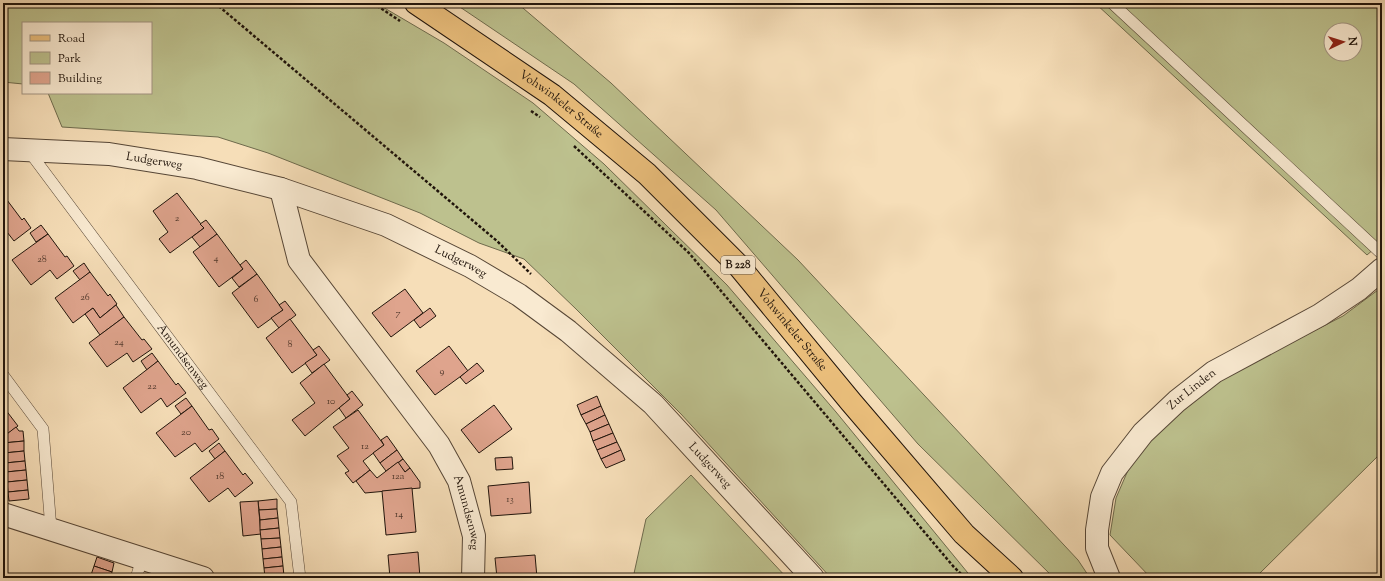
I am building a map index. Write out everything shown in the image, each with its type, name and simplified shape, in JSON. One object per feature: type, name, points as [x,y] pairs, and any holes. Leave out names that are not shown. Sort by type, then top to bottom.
[{"type":"main road","name":"Vohwinkeler Straße","points":[[416,3],[552,95],[647,174],[738,265],[851,402],[964,534],[1012,578]]},
{"type":"street","name":"Ludgerweg","points":[[3,148],[109,154],[197,168],[282,189],[386,225],[470,266],[519,295],[568,331],[653,404],[813,578]]},
{"type":"street","name":"Amundsenweg","points":[[282,189],[299,260],[439,445],[459,481],[474,536],[474,578]]},
{"type":"street","name":"Zur Linden","points":[[1109,578],[1098,548],[1097,530],[1102,497],[1112,473],[1144,433],[1176,401],[1214,372],[1320,315],[1359,288],[1382,269]]},
{"type":"street","points":[[3,514],[51,529],[139,568],[203,578]]},
{"type":"lane","points":[[1112,3],[1382,254]]},
{"type":"lane","name":"Amundsenweg","points":[[27,150],[291,502],[300,578]]},
{"type":"lane","points":[[3,375],[43,429],[51,529]]},
{"type":"path","points":[[215,3],[497,240],[534,277]]},
{"type":"path","points":[[373,3],[405,25]]},
{"type":"path","points":[[527,108],[547,122]]},
{"type":"path","points":[[570,142],[689,253],[965,578]]},
{"type":"green space","points":[[3,3],[376,3],[444,43],[533,103],[604,164],[727,285],[836,412],[972,578],[831,578],[681,414],[524,259],[479,243],[420,213],[268,153],[218,137],[62,127],[48,94],[152,94],[152,22],[22,22],[22,84],[3,82]]},
{"type":"green space","points":[[454,3],[517,3],[611,83],[798,260],[1078,560],[1090,578],[1054,578],[918,444],[716,210],[574,84]]},
{"type":"green space","points":[[1095,3],[1382,3],[1382,242],[1367,255]]},
{"type":"green space","points":[[1382,287],[1382,452],[1255,578],[1151,578],[1110,535],[1116,498],[1132,461],[1170,421],[1228,375],[1343,316]]},
{"type":"green space","points":[[691,475],[787,578],[633,578],[646,519]]},
{"type":"building","points":[[177,193],[204,228],[170,253],[159,239],[168,232],[153,211]]},
{"type":"building","points":[[4,196],[22,220],[24,218],[31,228],[14,241],[7,232],[3,236]]},
{"type":"building","points":[[206,220],[217,234],[200,247],[192,237],[204,228],[200,224]]},
{"type":"building","points":[[41,225],[48,234],[36,242],[30,233]]},
{"type":"building","points":[[48,234],[65,257],[67,256],[74,266],[57,279],[50,270],[31,285],[12,260]]},
{"type":"building","points":[[217,234],[243,269],[219,287],[193,252]]},
{"type":"building","points":[[246,260],[257,274],[239,287],[232,278],[243,269],[240,265]]},
{"type":"building","points":[[84,263],[90,272],[80,280],[73,271]]},
{"type":"building","points":[[90,272],[108,296],[110,294],[117,304],[100,318],[93,308],[73,323],[55,298]]},
{"type":"building","points":[[257,274],[283,310],[258,328],[232,293]]},
{"type":"building","points":[[405,289],[423,313],[391,337],[372,313]]},
{"type":"building","points":[[285,301],[296,315],[279,328],[271,318],[283,310],[279,305]]},
{"type":"building","points":[[116,305],[124,317],[100,335],[85,314],[93,308],[100,318]]},
{"type":"building","points":[[430,308],[436,316],[420,328],[414,320]]},
{"type":"building","points":[[124,317],[142,340],[144,339],[152,349],[133,362],[127,353],[107,367],[89,343]]},
{"type":"building","points":[[290,319],[317,355],[292,373],[266,338]]},
{"type":"building","points":[[319,346],[330,360],[312,373],[305,363],[317,355],[313,350]]},
{"type":"building","points":[[449,346],[468,371],[435,395],[416,371]]},
{"type":"building","points":[[152,353],[158,361],[147,370],[141,361]]},
{"type":"building","points":[[158,361],[176,385],[178,383],[186,393],[167,407],[161,398],[141,413],[123,388]]},
{"type":"building","points":[[477,363],[484,371],[466,384],[460,377]]},
{"type":"building","points":[[324,364],[350,399],[305,436],[292,420],[315,403],[300,383]]},
{"type":"building","points":[[352,391],[363,405],[346,418],[339,408],[350,399],[347,395]]},
{"type":"building","points":[[597,396],[601,406],[581,415],[577,405]]},
{"type":"building","points":[[186,398],[192,406],[181,414],[175,406]]},
{"type":"building","points":[[494,405],[512,429],[479,453],[461,430]]},
{"type":"building","points":[[192,406],[209,430],[212,429],[219,439],[202,452],[195,443],[175,457],[156,433]]},
{"type":"building","points":[[601,406],[605,415],[586,424],[581,415]]},
{"type":"building","points":[[5,409],[18,426],[3,437],[3,410]]},
{"type":"building","points":[[358,410],[384,445],[363,461],[370,470],[353,483],[345,473],[349,471],[337,456],[349,448],[333,427]]},
{"type":"building","points":[[605,415],[609,424],[590,432],[586,424]]},
{"type":"building","points":[[609,424],[613,433],[593,441],[590,432]]},
{"type":"building","points":[[16,427],[19,431],[23,431],[24,441],[3,443],[3,437]]},
{"type":"building","points":[[613,433],[617,442],[597,450],[593,441]]},
{"type":"building","points":[[387,436],[397,450],[380,463],[373,453],[384,445],[381,440]]},
{"type":"building","points":[[24,441],[24,451],[4,453],[3,443]]},
{"type":"building","points":[[617,442],[621,450],[601,459],[597,450]]},
{"type":"building","points":[[219,443],[225,451],[215,459],[209,451]]},
{"type":"building","points":[[397,450],[403,459],[386,471],[380,463]]},
{"type":"building","points":[[621,450],[625,460],[606,468],[601,459]]},
{"type":"building","points":[[24,451],[25,461],[5,463],[4,453]]},
{"type":"building","points":[[225,451],[243,475],[245,473],[253,483],[235,497],[228,488],[209,502],[190,478]]},
{"type":"building","points":[[512,457],[513,469],[496,470],[495,458]]},
{"type":"building","points":[[403,459],[410,468],[405,472],[398,463]]},
{"type":"building","points":[[25,461],[26,470],[6,472],[5,463]]},
{"type":"building","points":[[398,462],[405,472],[410,468],[420,482],[420,488],[365,493],[356,481],[370,470],[377,478]]},
{"type":"building","points":[[26,470],[27,480],[7,482],[6,472]]},
{"type":"building","points":[[27,480],[28,490],[8,492],[7,482]]},
{"type":"building","points":[[529,482],[531,513],[491,516],[488,486]]},
{"type":"building","points":[[412,488],[416,532],[386,535],[382,491]]},
{"type":"building","points":[[28,490],[29,499],[9,501],[8,492]]},
{"type":"building","points":[[277,499],[277,509],[259,510],[258,501]]},
{"type":"building","points":[[258,501],[261,534],[243,536],[240,502]]},
{"type":"building","points":[[277,509],[278,518],[260,520],[259,510]]},
{"type":"building","points":[[278,518],[279,528],[260,530],[260,520]]},
{"type":"building","points":[[279,528],[280,538],[261,539],[260,530]]},
{"type":"building","points":[[280,538],[281,547],[262,549],[261,539]]},
{"type":"building","points":[[281,547],[282,557],[263,559],[262,549]]},
{"type":"building","points":[[418,552],[420,578],[390,578],[388,555]]},
{"type":"building","points":[[535,555],[537,578],[497,578],[495,558]]},
{"type":"building","points":[[97,557],[114,563],[112,572],[94,566]]},
{"type":"building","points":[[282,557],[283,566],[264,568],[263,559]]},
{"type":"building","points":[[94,566],[112,572],[110,578],[99,578],[91,575]]},
{"type":"building","points":[[283,566],[284,576],[265,578],[264,568]]}]
